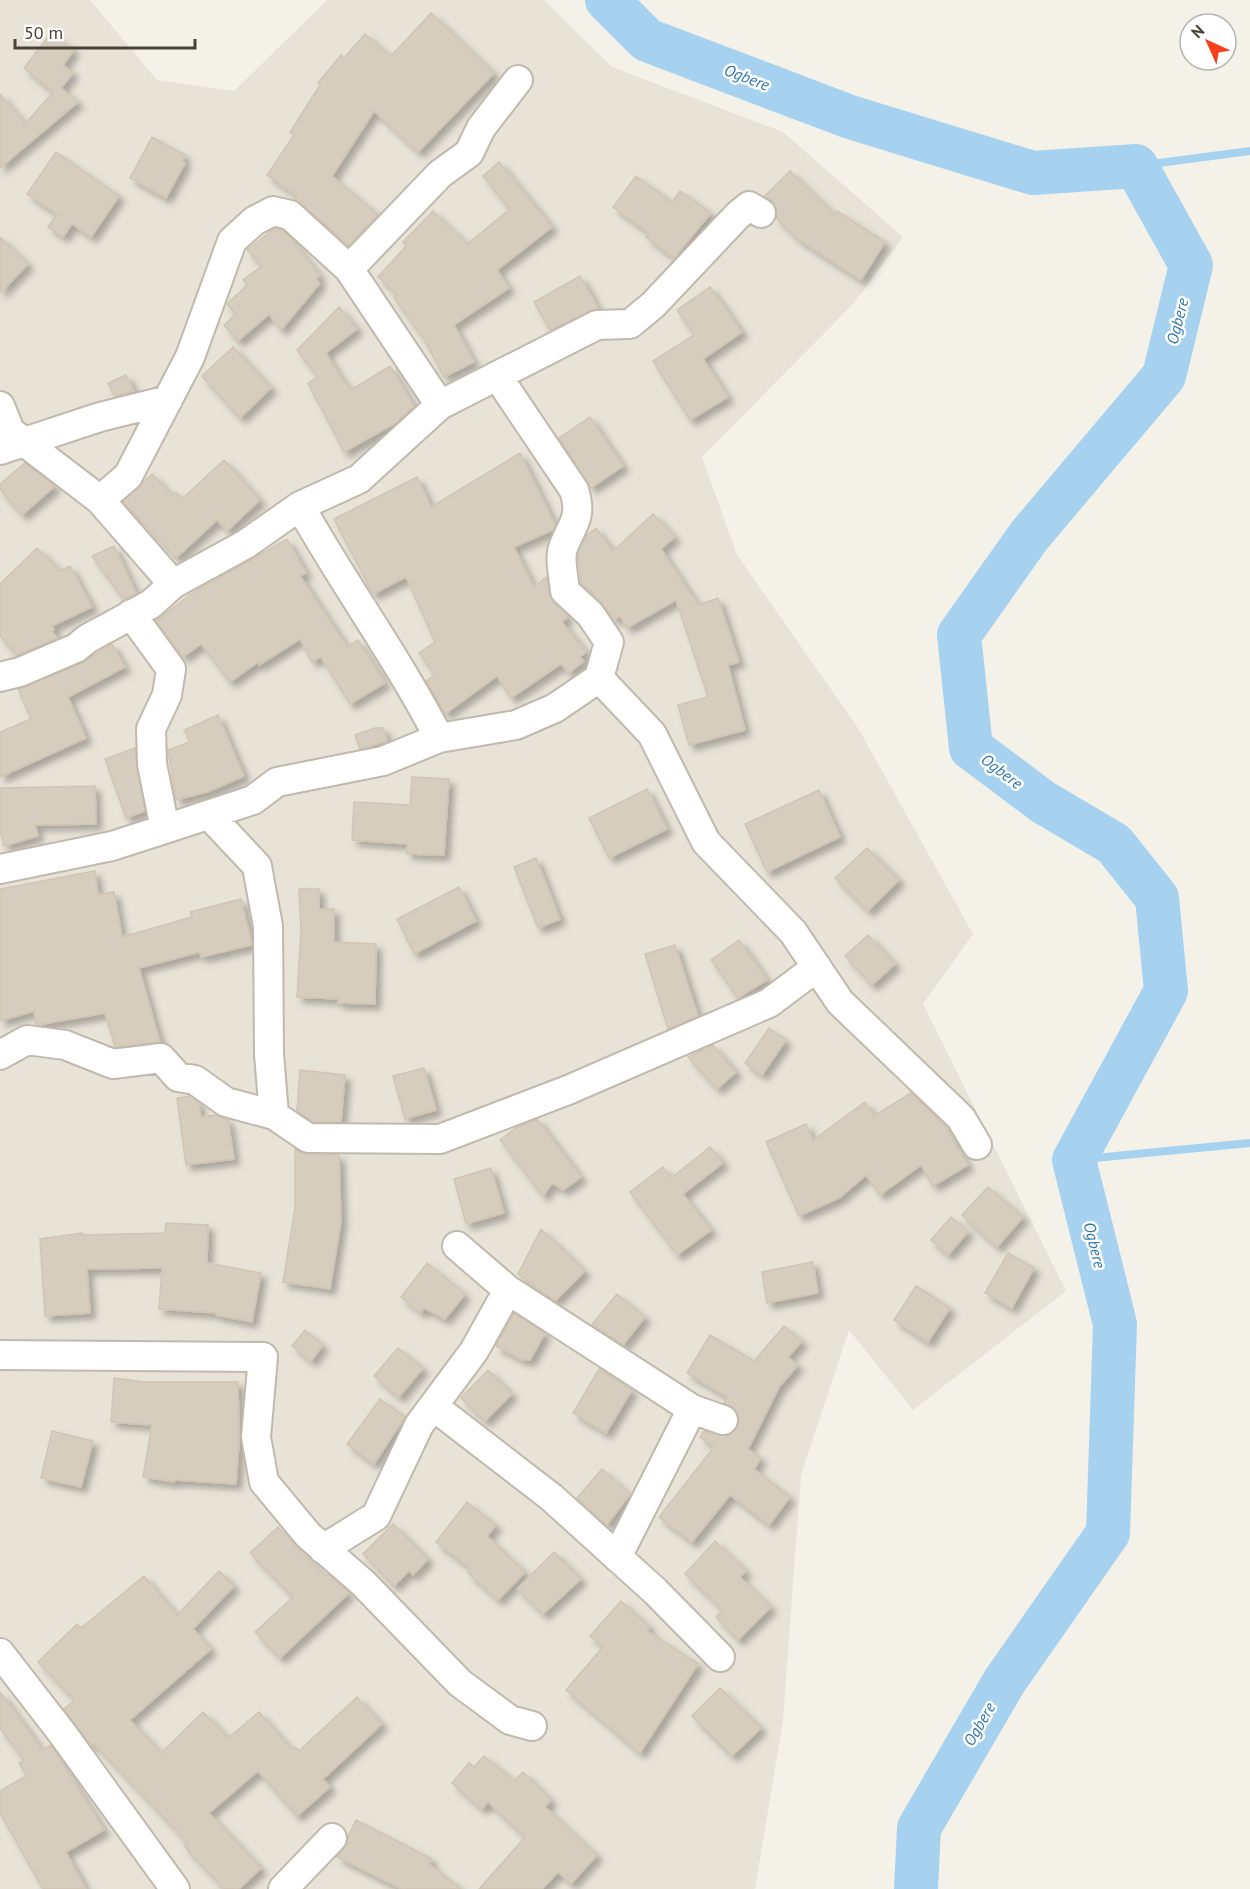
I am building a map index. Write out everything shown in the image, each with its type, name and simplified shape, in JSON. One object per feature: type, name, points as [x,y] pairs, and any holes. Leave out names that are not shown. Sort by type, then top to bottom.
[{"type":"street","points":[[349,270],[440,174],[469,153],[481,128],[518,80]]},
{"type":"street","points":[[7,669],[76,648],[130,614],[151,604],[173,584],[246,544],[300,506],[359,479],[440,405],[597,325],[630,324],[653,305],[738,215],[749,206],[761,213]]},
{"type":"street","points":[[100,500],[128,476],[190,357],[232,241],[254,221],[273,211],[291,215],[349,270],[440,405]]},
{"type":"street","points":[[0,869],[112,846],[253,800],[277,782],[383,761],[439,738],[516,725],[555,708],[599,678],[609,642],[590,614],[565,591],[562,550],[575,527],[579,506],[577,498],[498,377]]},
{"type":"street","points":[[11,446],[168,400]]},
{"type":"street","points":[[0,406],[10,431],[11,446]]},
{"type":"street","points":[[11,446],[100,500],[173,584]]},
{"type":"street","points":[[300,506],[332,563],[408,679],[439,738]]},
{"type":"street","points":[[130,614],[171,669],[167,695],[151,729],[152,764],[165,829]]},
{"type":"street","points":[[599,678],[652,734],[706,842],[794,932],[840,1002],[961,1118],[977,1145]]},
{"type":"street","points":[[209,815],[256,866],[260,883],[268,926],[269,1054],[274,1115]]},
{"type":"street","points":[[0,1055],[27,1040],[65,1046],[113,1064],[161,1058],[178,1077],[195,1080],[226,1102],[274,1115],[308,1138],[440,1138],[568,1090],[769,1003],[817,967]]},
{"type":"street","points":[[457,1246],[508,1290],[692,1409],[723,1419]]},
{"type":"street","points":[[324,1549],[376,1516],[419,1425],[474,1351],[508,1290]]},
{"type":"street","points":[[0,1356],[262,1357],[256,1437],[264,1482],[308,1535],[363,1583],[460,1683],[510,1720],[532,1726]]},
{"type":"street","points":[[434,1406],[551,1497],[617,1557],[720,1657]]},
{"type":"street","points":[[617,1557],[692,1409]]},
{"type":"street","points":[[0,1653],[62,1732],[174,1889]]},
{"type":"street","points":[[283,1889],[332,1838]]},
{"type":"shaded area","points":[[0,0],[90,0],[157,80],[234,91],[327,0],[544,0],[612,67],[783,132],[903,237],[853,304],[702,457],[737,555],[858,728],[973,934],[923,1004],[1066,1291],[913,1410],[849,1330],[801,1475],[783,1720],[755,1889],[0,1889]]},
{"type":"building","points":[[431,13],[494,73],[418,152],[374,111],[332,176],[378,215],[349,245],[295,199],[298,197],[267,175],[294,135],[290,132],[320,85],[318,83],[341,55],[344,58],[365,34],[391,56]]},
{"type":"building","points":[[51,33],[74,50],[63,65],[73,73],[61,88],[78,102],[0,168],[0,94],[25,124],[53,92],[24,68]]},
{"type":"building","points":[[152,137],[185,155],[182,161],[185,163],[166,198],[130,178]]},
{"type":"building","points":[[56,152],[119,196],[91,237],[72,224],[63,237],[48,227],[57,214],[27,194]]},
{"type":"building","points":[[499,162],[552,227],[497,270],[509,288],[454,325],[474,362],[444,377],[424,339],[394,298],[398,295],[378,277],[406,246],[403,242],[433,211],[467,244],[510,209],[483,176]]},
{"type":"building","points":[[790,171],[835,215],[837,211],[885,242],[861,280],[799,240],[776,218],[776,205],[765,196]]},
{"type":"building","points":[[636,176],[672,202],[680,191],[711,213],[674,258],[646,237],[649,233],[613,207]]},
{"type":"building","points":[[275,228],[282,230],[290,237],[320,276],[316,279],[320,283],[281,330],[269,314],[238,341],[224,325],[236,314],[227,304],[247,285],[243,280],[262,266],[247,250]]},
{"type":"building","points":[[0,237],[28,264],[0,293]]},
{"type":"building","points":[[580,276],[598,308],[550,330],[534,302]]},
{"type":"building","points":[[710,287],[742,332],[703,359],[728,397],[690,420],[653,361],[694,335],[677,310]]},
{"type":"building","points":[[339,307],[357,329],[326,353],[344,383],[346,382],[351,390],[390,366],[414,406],[394,424],[344,452],[308,383],[318,377],[297,350]]},
{"type":"building","points":[[233,347],[271,388],[240,418],[202,376]]},
{"type":"building","points":[[126,375],[134,391],[115,396],[108,383]]},
{"type":"building","points":[[590,417],[623,466],[591,488],[559,438]]},
{"type":"building","points":[[520,453],[555,525],[553,530],[514,547],[534,587],[546,577],[553,602],[568,617],[562,622],[586,652],[580,657],[584,661],[569,673],[561,664],[511,698],[497,676],[445,714],[426,681],[435,675],[419,653],[435,642],[406,577],[373,594],[334,519],[417,477],[431,507]]},
{"type":"building","points":[[224,460],[260,500],[227,531],[217,520],[176,558],[123,502],[152,474],[172,495],[176,492],[182,499]]},
{"type":"building","points":[[25,463],[55,486],[22,515],[0,489],[0,484]]},
{"type":"building","points":[[653,514],[675,537],[661,549],[698,605],[718,598],[739,662],[728,665],[745,730],[689,745],[678,705],[708,697],[676,600],[627,628],[620,616],[614,620],[594,594],[581,583],[578,555],[587,535],[596,528],[613,551]]},
{"type":"building","points":[[287,539],[306,573],[300,576],[347,647],[358,640],[385,683],[350,704],[321,657],[312,662],[300,639],[259,665],[258,662],[230,682],[201,644],[183,657],[156,621],[191,594]]},
{"type":"building","points":[[114,546],[136,593],[124,600],[92,556]]},
{"type":"building","points":[[37,548],[60,571],[70,566],[92,607],[52,626],[54,629],[52,632],[58,638],[17,655],[0,636],[0,584]]},
{"type":"building","points":[[112,644],[125,667],[68,697],[86,738],[0,777],[0,732],[31,719],[18,689],[82,663]]},
{"type":"building","points":[[218,715],[244,776],[210,791],[176,800],[168,750],[190,742],[184,730]]},
{"type":"building","points":[[375,728],[383,728],[387,741],[360,749],[355,735]]},
{"type":"building","points":[[135,748],[145,811],[126,818],[105,759]]},
{"type":"building","points":[[412,777],[449,779],[444,855],[407,854],[407,844],[352,840],[354,802],[410,805]]},
{"type":"building","points":[[95,786],[96,824],[35,825],[38,836],[4,846],[0,831],[0,788]]},
{"type":"building","points":[[647,789],[667,829],[609,858],[589,818]]},
{"type":"building","points":[[819,790],[840,837],[767,872],[745,824]]},
{"type":"building","points":[[867,848],[899,880],[868,911],[835,878]]},
{"type":"building","points":[[536,858],[560,919],[538,928],[514,867]]},
{"type":"building","points":[[95,871],[98,895],[114,892],[122,937],[192,917],[190,912],[241,899],[252,945],[201,957],[200,952],[139,968],[160,1042],[115,1047],[105,1013],[38,1025],[34,1011],[0,1021],[0,889]]},
{"type":"building","points":[[459,887],[476,921],[414,954],[397,919]]},
{"type":"building","points":[[299,889],[319,889],[319,909],[334,909],[334,942],[376,944],[375,1004],[338,1003],[339,999],[297,997],[301,931]]},
{"type":"building","points":[[868,935],[895,964],[872,985],[845,956]]},
{"type":"building","points":[[739,940],[767,980],[738,998],[711,960]]},
{"type":"building","points":[[675,945],[698,1016],[668,1029],[645,954]]},
{"type":"building","points":[[769,1028],[786,1040],[762,1075],[745,1063]]},
{"type":"building","points":[[713,1045],[736,1072],[717,1089],[688,1057]]},
{"type":"building","points":[[424,1068],[436,1110],[405,1119],[393,1076]]},
{"type":"building","points":[[300,1070],[345,1075],[341,1122],[313,1122],[297,1111]]},
{"type":"building","points":[[911,1093],[944,1125],[968,1165],[933,1186],[921,1165],[880,1195],[866,1175],[839,1198],[799,1216],[766,1142],[806,1124],[813,1140],[865,1102],[874,1116]]},
{"type":"building","points":[[189,1096],[198,1102],[201,1117],[216,1115],[228,1120],[234,1159],[186,1165],[177,1098]]},
{"type":"building","points":[[537,1119],[581,1177],[563,1190],[552,1183],[543,1196],[500,1140],[516,1128]]},
{"type":"building","points":[[710,1147],[723,1163],[683,1194],[711,1230],[677,1255],[630,1192],[663,1167],[671,1178]]},
{"type":"building","points":[[295,1149],[308,1155],[339,1155],[341,1221],[330,1289],[283,1282],[295,1208]]},
{"type":"building","points":[[491,1168],[504,1213],[466,1224],[454,1179]]},
{"type":"building","points":[[988,1187],[1023,1217],[997,1247],[962,1215]]},
{"type":"building","points":[[951,1217],[968,1232],[948,1255],[931,1240]]},
{"type":"building","points":[[166,1223],[208,1225],[207,1263],[261,1273],[252,1322],[216,1315],[217,1313],[159,1309],[162,1268],[87,1269],[90,1313],[45,1316],[40,1239],[82,1233],[82,1235],[165,1233]]},
{"type":"building","points":[[541,1229],[585,1271],[555,1301],[518,1274]]},
{"type":"building","points":[[1008,1253],[1034,1268],[1012,1308],[985,1293]]},
{"type":"building","points":[[813,1262],[818,1293],[767,1303],[762,1272]]},
{"type":"building","points":[[427,1263],[465,1294],[445,1319],[424,1308],[421,1313],[401,1297]]},
{"type":"building","points":[[916,1286],[950,1308],[928,1342],[894,1320]]},
{"type":"building","points":[[617,1294],[645,1317],[623,1345],[592,1324]]},
{"type":"building","points":[[514,1313],[545,1333],[530,1360],[523,1360],[496,1346]]},
{"type":"building","points":[[784,1326],[802,1341],[788,1357],[798,1365],[779,1387],[748,1449],[761,1458],[754,1469],[790,1497],[769,1525],[730,1495],[692,1542],[659,1517],[714,1447],[700,1437],[704,1431],[727,1436],[738,1426],[739,1418],[735,1409],[724,1403],[728,1397],[687,1373],[710,1335],[754,1361]]},
{"type":"building","points":[[305,1330],[323,1345],[311,1361],[292,1346]]},
{"type":"building","points":[[398,1348],[423,1368],[399,1397],[374,1376]]},
{"type":"building","points":[[599,1369],[632,1390],[606,1433],[573,1413]]},
{"type":"building","points":[[488,1370],[512,1394],[485,1421],[461,1398]]},
{"type":"building","points":[[114,1378],[144,1382],[238,1382],[239,1443],[236,1484],[175,1480],[174,1482],[143,1477],[152,1425],[111,1422]]},
{"type":"building","points":[[380,1399],[405,1417],[374,1464],[347,1444]]},
{"type":"building","points":[[52,1431],[93,1441],[81,1487],[41,1478]]},
{"type":"building","points":[[602,1469],[630,1494],[607,1525],[577,1498]]},
{"type":"building","points":[[467,1502],[496,1525],[487,1536],[525,1572],[498,1600],[468,1573],[471,1569],[436,1542]]},
{"type":"building","points":[[393,1524],[428,1559],[413,1575],[409,1571],[394,1586],[363,1554]]},
{"type":"building","points":[[278,1527],[325,1576],[328,1574],[349,1593],[280,1658],[255,1632],[293,1597],[250,1553]]},
{"type":"building","points":[[715,1541],[746,1571],[740,1577],[771,1607],[738,1640],[716,1617],[723,1610],[685,1574]]},
{"type":"building","points":[[554,1552],[581,1579],[543,1614],[517,1589]]},
{"type":"building","points":[[219,1571],[234,1586],[193,1629],[211,1649],[130,1720],[161,1753],[203,1712],[228,1738],[259,1712],[292,1750],[295,1747],[299,1751],[357,1697],[382,1724],[323,1779],[330,1787],[297,1816],[258,1771],[209,1813],[261,1868],[239,1889],[224,1889],[184,1846],[188,1843],[94,1744],[91,1746],[64,1709],[75,1700],[38,1662],[77,1624],[81,1628],[144,1576],[177,1615]]},
{"type":"building","points":[[621,1601],[650,1627],[647,1631],[698,1664],[640,1753],[566,1690],[603,1647],[590,1636]]},
{"type":"building","points":[[720,1688],[761,1728],[732,1756],[692,1716]]},
{"type":"building","points":[[0,1692],[42,1750],[51,1745],[104,1830],[66,1852],[86,1889],[43,1889],[0,1813],[0,1791],[26,1776],[19,1763],[24,1761],[0,1728]]},
{"type":"building","points":[[484,1756],[514,1781],[523,1772],[551,1800],[545,1807],[597,1855],[571,1884],[558,1872],[542,1889],[479,1889],[525,1837],[488,1802],[482,1809],[452,1783],[469,1763],[474,1767]]},
{"type":"building","points":[[356,1820],[432,1859],[429,1864],[461,1889],[402,1889],[337,1857],[348,1842],[348,1836]]},
{"type":"waterway","name":"Ogbere","points":[[607,0],[647,40],[850,117],[1033,173],[1136,166],[1191,265],[1164,376],[1029,536],[959,635],[971,748],[1043,802],[1114,844],[1157,898],[1166,991],[1074,1160],[1115,1324],[1108,1533],[1004,1682],[919,1828],[916,1889]]},
{"type":"waterway","points":[[1136,166],[1250,151]]},
{"type":"waterway","points":[[1074,1160],[1250,1143]]}]
